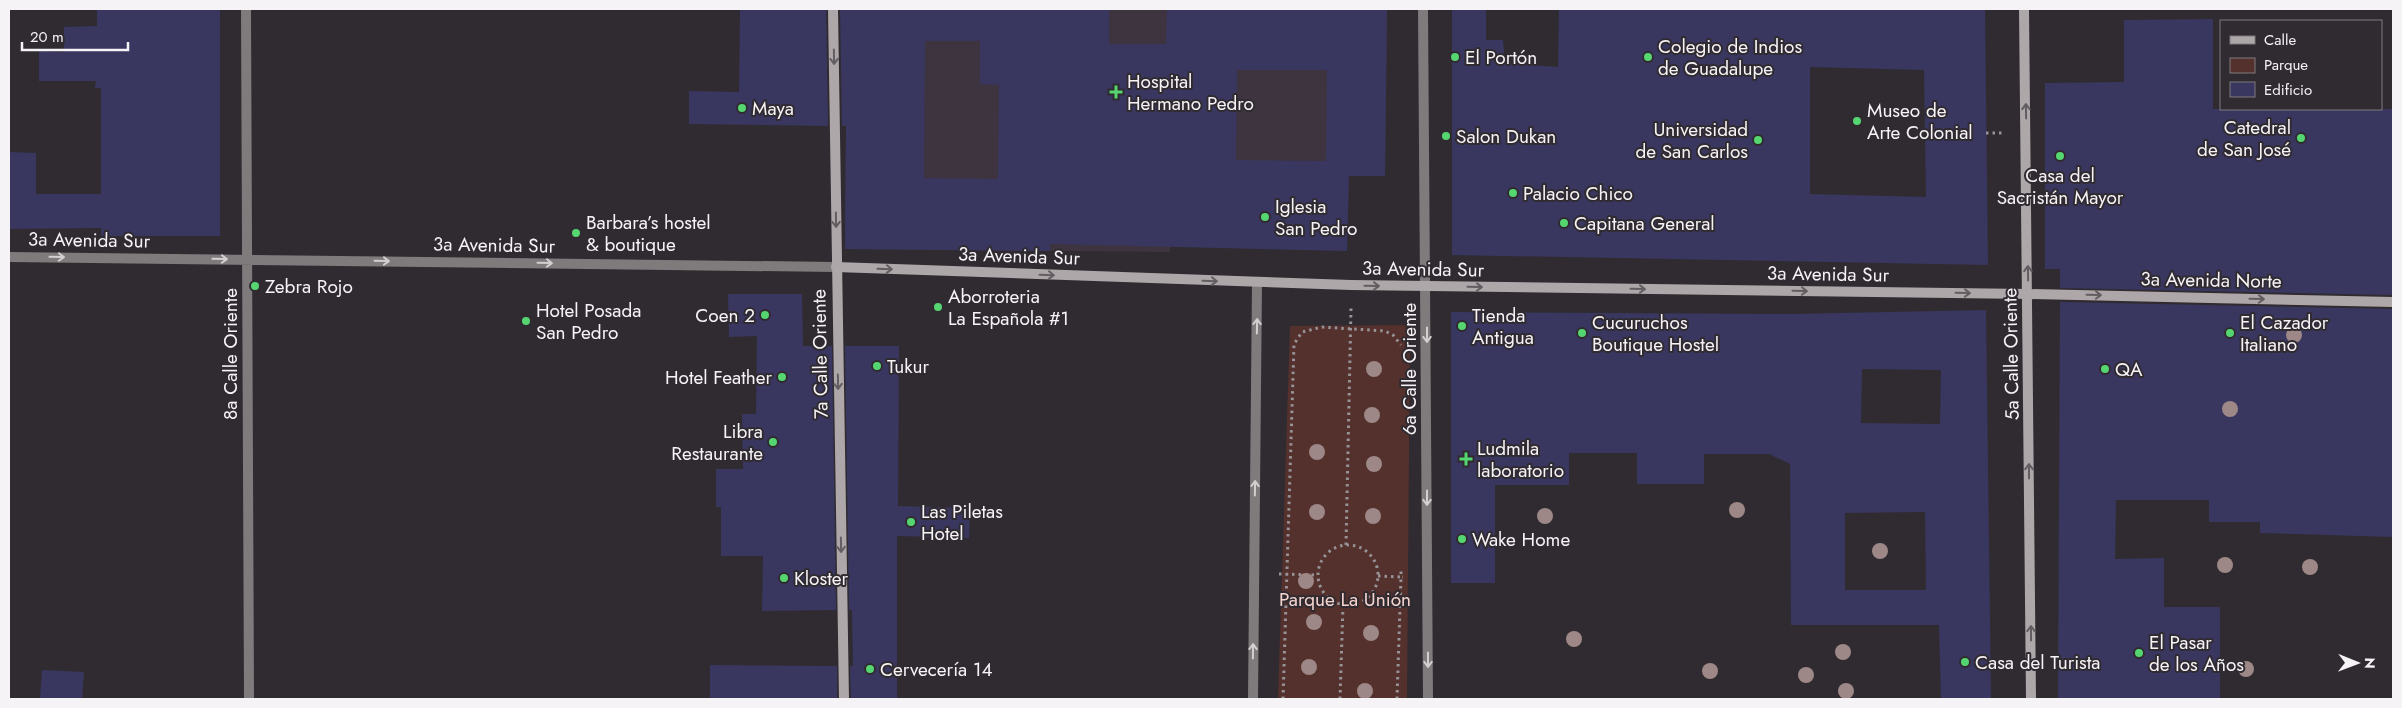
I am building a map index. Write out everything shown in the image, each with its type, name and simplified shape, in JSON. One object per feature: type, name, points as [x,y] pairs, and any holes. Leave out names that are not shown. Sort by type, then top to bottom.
[{"type":"street","name":"8a Calle Oriente","points":[[246,9],[249,699]]},
{"type":"street","name":"7a Calle Oriente","points":[[833,9],[844,699]]},
{"type":"street","name":"6a Calle Oriente","points":[[1423,9],[1428,699]]},
{"type":"street","name":"5a Calle Oriente","points":[[2024,9],[2031,699]]},
{"type":"street","name":"3a Avenida Sur","points":[[9,257],[836,267],[1258,283],[1426,287],[2028,294]]},
{"type":"street","points":[[1253,699],[1258,283]]},
{"type":"street","name":"3a Avenida Norte","points":[[2028,294],[2393,302]]},
{"type":"path","points":[[1346,545],[1350,328]]},
{"type":"path","points":[[1283,699],[1294,344],[1297,338],[1307,329],[1350,328],[1385,331],[1398,341],[1403,349]]},
{"type":"path","points":[[1346,545],[1362,548],[1370,554],[1375,562],[1378,576],[1374,591],[1367,599],[1358,604],[1343,605],[1328,598],[1321,590],[1318,575],[1320,562],[1334,547],[1346,545]]},
{"type":"path","points":[[1397,699],[1401,567]]},
{"type":"path","points":[[1287,574],[1318,575]]},
{"type":"path","points":[[1378,576],[1401,577]]},
{"type":"path","points":[[1340,699],[1343,605]]},
{"type":"shaded area","name":"Hospital Hermano Pedro","points":[[847,9],[1387,9],[1385,176],[1170,174],[1170,252],[845,249]]},
{"type":"green space","name":"Parque La Unión","points":[[1410,325],[1407,699],[1278,699],[1290,326]]},
{"type":"building","points":[[97,9],[220,9],[220,236],[101,236],[101,228],[9,229],[9,152],[36,153],[36,194],[101,194],[101,88],[95,88],[96,81],[39,81],[39,51],[64,52],[64,27],[97,26]]},
{"type":"building","points":[[740,9],[826,9],[828,126],[689,124],[689,91],[739,92]]},
{"type":"building","name":"Hospital Hermano Pedro","points":[[840,9],[1109,9],[1109,44],[1166,44],[1167,9],[1387,9],[1385,176],[1349,176],[1347,251],[1050,244],[1050,251],[845,249],[846,126],[842,126]],"holes":[[[925,41],[980,41],[980,84],[999,85],[998,179],[924,178]],[[1237,70],[1327,70],[1326,161],[1236,160]]]},
{"type":"building","points":[[1452,9],[1486,9],[1486,40],[1503,40],[1505,63],[1558,67],[1559,9],[1985,9],[1988,265],[1452,255]],"holes":[[[1810,67],[1924,70],[1926,197],[1810,194]]]},
{"type":"building","name":"Catedral de San José","points":[[2213,19],[2213,109],[2393,109],[2393,295],[2060,288],[2060,269],[2045,269],[2045,83],[2124,82],[2124,20]]},
{"type":"building","points":[[728,294],[802,294],[803,346],[832,346],[836,610],[762,611],[763,556],[721,556],[721,507],[716,507],[716,469],[743,469],[742,414],[756,414],[757,336],[729,337]]},
{"type":"building","points":[[2060,302],[2393,309],[2393,537],[2260,533],[2260,522],[2209,522],[2209,500],[2116,500],[2115,559],[2164,558],[2164,607],[2220,607],[2220,699],[2058,699]]},
{"type":"building","points":[[1986,310],[1991,699],[1941,699],[1939,625],[1791,625],[1790,464],[1769,454],[1704,454],[1704,484],[1637,484],[1637,453],[1569,453],[1569,485],[1495,485],[1495,583],[1451,583],[1451,312],[1791,314]],"holes":[[[1862,369],[1941,370],[1940,424],[1861,423]],[[1925,512],[1926,590],[1845,590],[1845,513]]]},
{"type":"building","points":[[845,346],[899,346],[898,506],[970,508],[969,538],[897,536],[897,699],[851,699],[850,666],[853,666],[852,610],[849,610]]},
{"type":"building","points":[[710,665],[837,666],[837,699],[710,699]]},
{"type":"building","points":[[42,670],[84,672],[82,699],[40,699]]},
{"type":"place","name":"El Portón","points":[[1455,57]]},
{"type":"place","name":"Colegio de Indios de Guadalupe","points":[[1648,57]]},
{"type":"place","name":"Hospital Hermano Pedro","points":[[1116,92]]},
{"type":"place","name":"Maya","points":[[742,108]]},
{"type":"place","name":"Museo de Arte Colonial","points":[[1857,121]]},
{"type":"place","name":"Salon Dukan","points":[[1446,136]]},
{"type":"place","name":"Catedral de San José","points":[[2301,138]]},
{"type":"place","name":"Universidad de San Carlos","points":[[1758,140]]},
{"type":"place","name":"Casa del Sacristán Mayor","points":[[2060,156]]},
{"type":"place","name":"Palacio Chico","points":[[1513,193]]},
{"type":"place","name":"Iglesia San Pedro","points":[[1265,217]]},
{"type":"place","name":"Capitana General","points":[[1564,223]]},
{"type":"place","name":"Barbara’s hostel & boutique","points":[[576,233]]},
{"type":"place","name":"Zebra Rojo","points":[[255,286]]},
{"type":"place","name":"Aborroteria La Española #1","points":[[938,307]]},
{"type":"place","name":"Coen 2","points":[[765,315]]},
{"type":"place","name":"Hotel Posada San Pedro","points":[[526,321]]},
{"type":"place","name":"Tienda Antigua","points":[[1462,326]]},
{"type":"place","name":"Cucuruchos Boutique Hostel","points":[[1582,333]]},
{"type":"place","name":"El Cazador Italiano","points":[[2230,333]]},
{"type":"place","name":"Tukur","points":[[877,366]]},
{"type":"place","name":"QA","points":[[2105,369]]},
{"type":"place","name":"Hotel Feather","points":[[782,377]]},
{"type":"place","name":"Libra Restaurante","points":[[773,442]]},
{"type":"place","name":"Ludmila laboratorio","points":[[1466,459]]},
{"type":"place","name":"Las Piletas Hotel","points":[[911,522]]},
{"type":"place","name":"Wake Home","points":[[1462,539]]},
{"type":"place","name":"Kloster","points":[[784,578]]},
{"type":"place","name":"El Pasar de los Años","points":[[2139,653]]},
{"type":"place","name":"Casa del Turista","points":[[1965,662]]},
{"type":"place","name":"Cervecería 14","points":[[870,669]]}]
